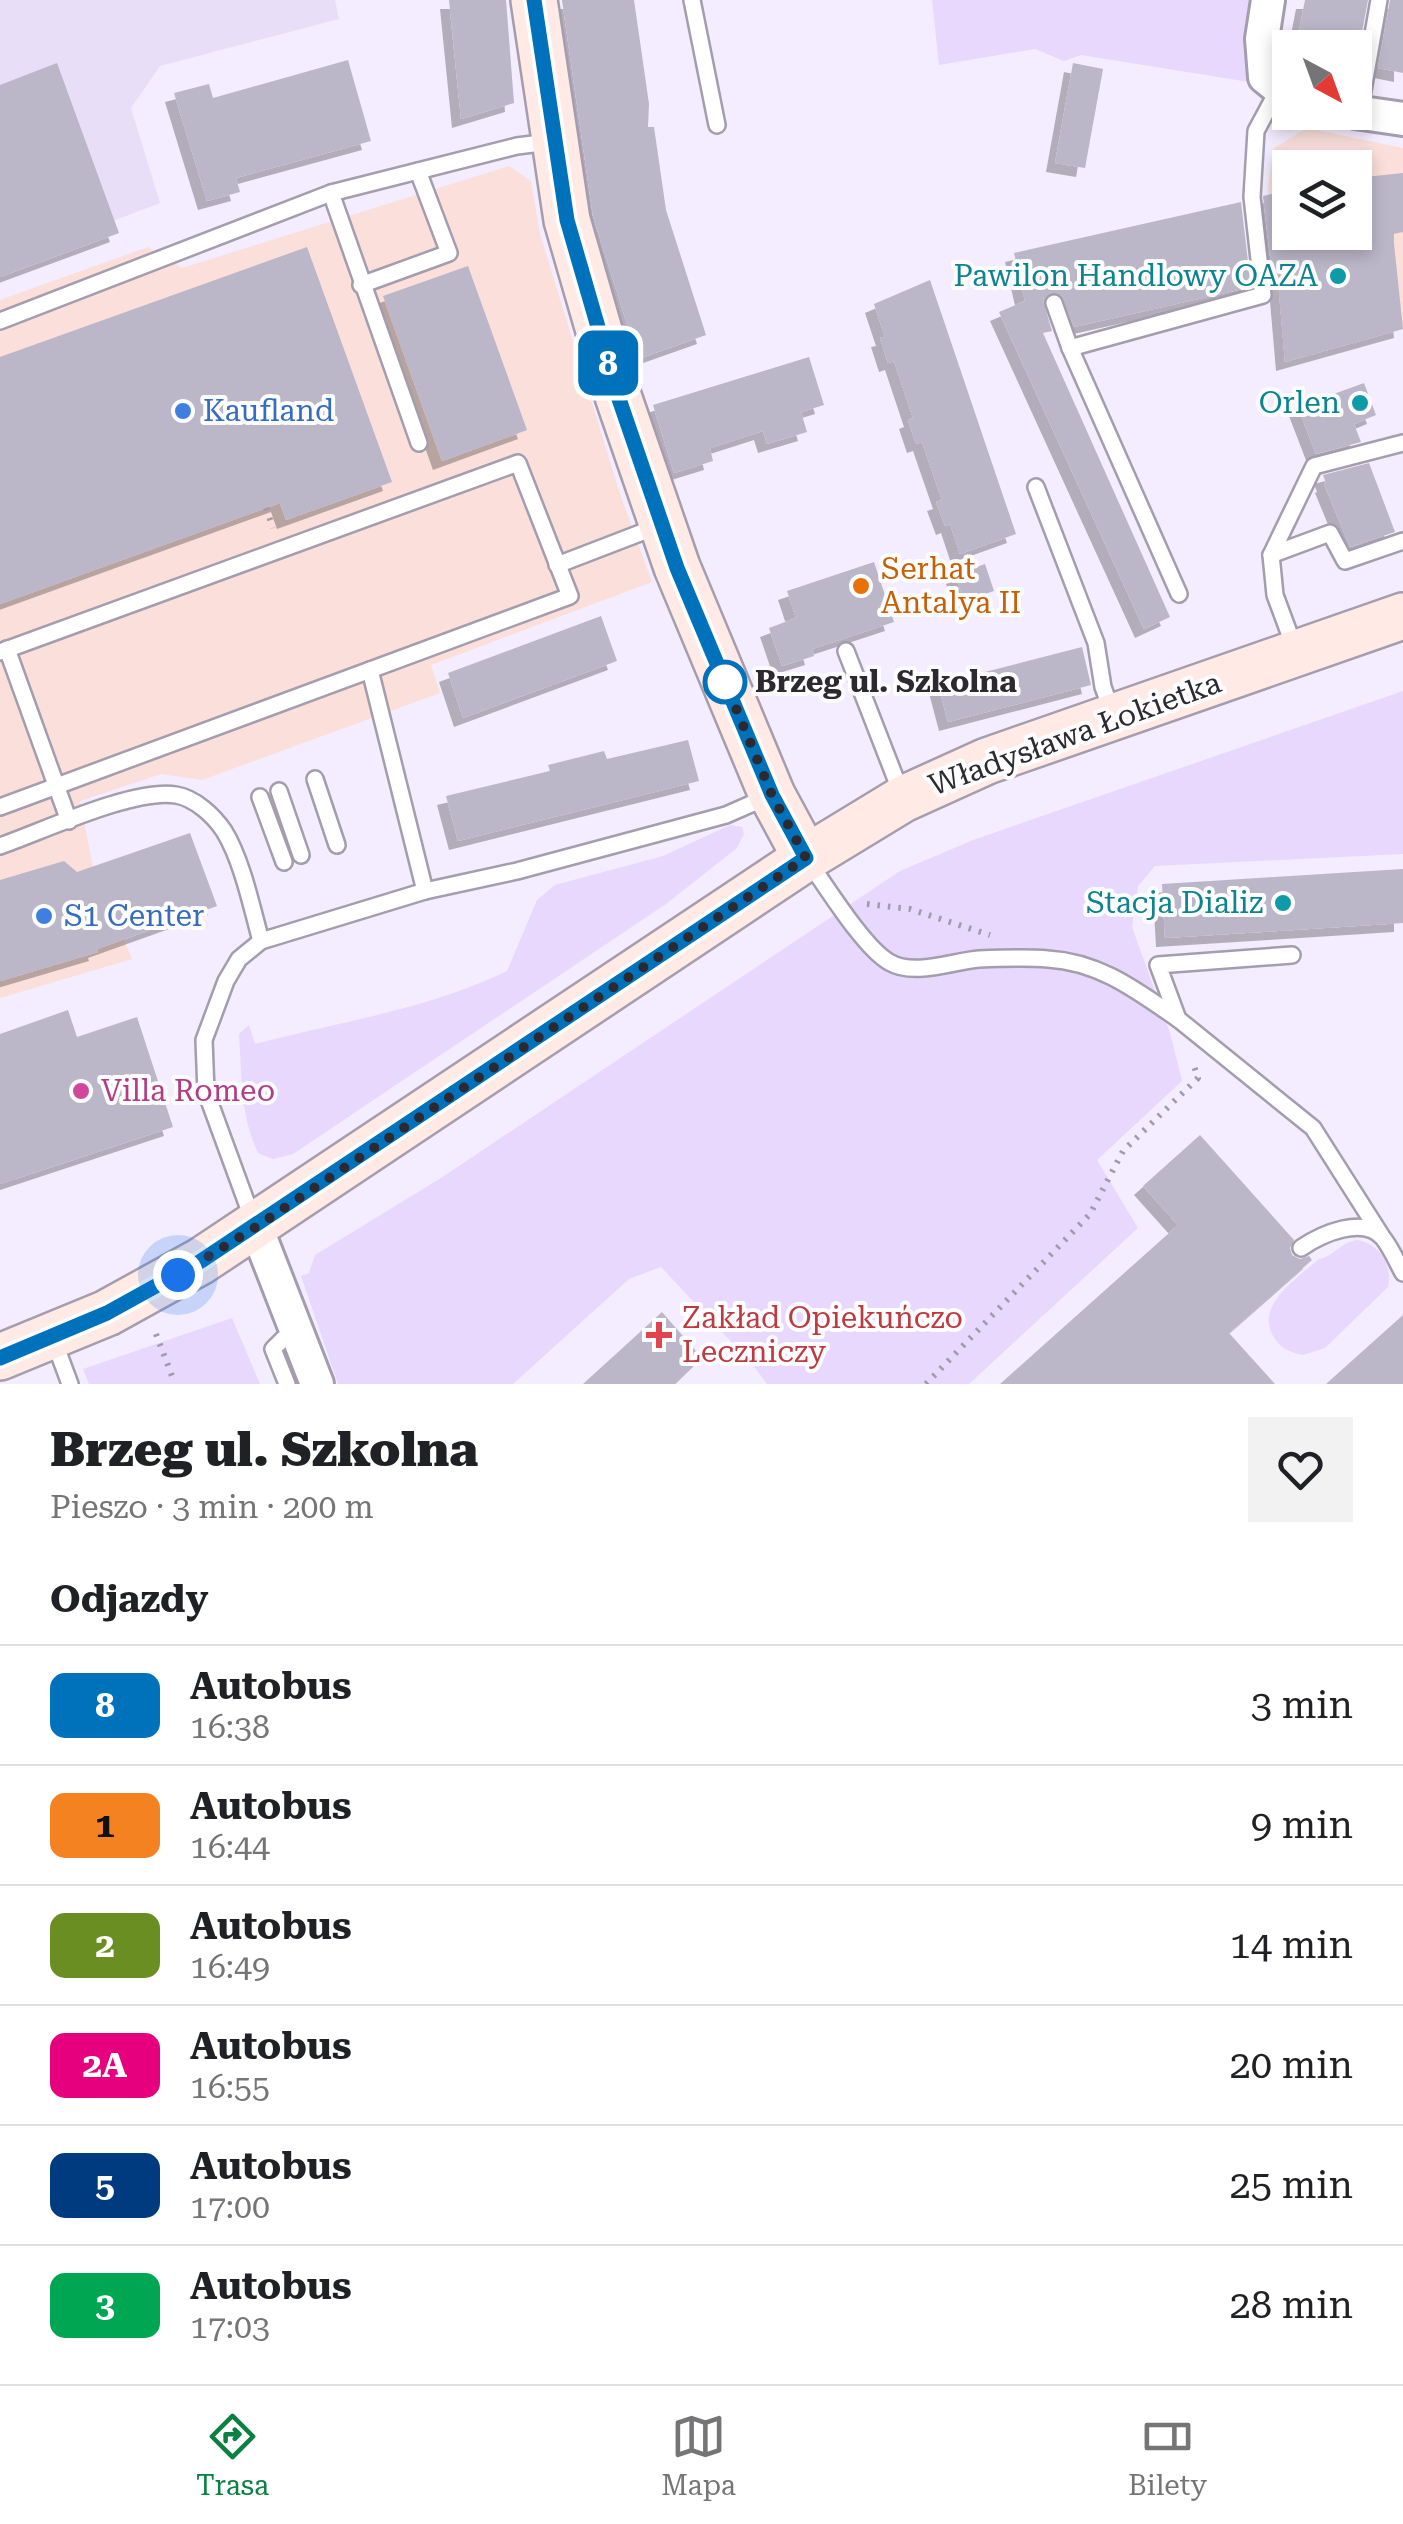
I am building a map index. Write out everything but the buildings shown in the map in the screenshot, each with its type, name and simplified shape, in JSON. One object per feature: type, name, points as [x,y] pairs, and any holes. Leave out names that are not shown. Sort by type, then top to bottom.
[{"type":"main road","points":[[534,0],[553,141],[580,272],[661,525],[772,795],[806,858]]},
{"type":"main road","name":"Władysława Łokietka","points":[[0,1358],[155,1289],[256,1227],[806,858],[903,799],[986,760],[1403,616]]},
{"type":"street","points":[[1268,0],[1262,39],[1265,77],[1272,82]]},
{"type":"street","points":[[1372,114],[1403,119]]},
{"type":"street","points":[[256,1227],[318,1384]]},
{"type":"lane","points":[[692,0],[717,125]]},
{"type":"lane","points":[[1372,32],[1378,0]]},
{"type":"lane","points":[[1070,348],[1264,295],[1252,197],[1256,131],[1272,109]]},
{"type":"lane","points":[[0,321],[331,194],[517,146],[553,141]]},
{"type":"lane","points":[[361,285],[449,253],[418,170]]},
{"type":"lane","points":[[331,194],[419,444]]},
{"type":"lane","points":[[1054,304],[1180,594]]},
{"type":"lane","points":[[1296,652],[1275,595],[1270,555],[1314,466],[1403,443]]},
{"type":"lane","points":[[0,806],[57,786],[570,596],[518,463],[3,651],[57,786],[69,821]]},
{"type":"lane","points":[[1036,487],[1096,644],[1103,687],[1114,718]]},
{"type":"lane","points":[[557,565],[661,525]]},
{"type":"lane","points":[[1270,555],[1330,532],[1345,561],[1403,542]]},
{"type":"lane","points":[[846,651],[903,799]]},
{"type":"lane","points":[[370,670],[425,892]]},
{"type":"lane","points":[[314,778],[338,844]]},
{"type":"lane","points":[[279,790],[301,856]]},
{"type":"lane","points":[[0,846],[143,795],[174,794],[187,798],[205,810],[224,832],[261,941]]},
{"type":"lane","points":[[256,1227],[206,1092],[204,1040],[226,980],[238,960],[261,941],[425,892],[726,815],[772,795]]},
{"type":"lane","points":[[260,797],[284,862]]},
{"type":"lane","points":[[806,858],[872,946],[890,963],[912,969],[982,959],[1050,959],[1086,965],[1113,975],[1178,1019],[1312,1128],[1403,1274]]},
{"type":"lane","points":[[1178,1019],[1158,965],[1292,955]]},
{"type":"lane","points":[[1301,1248],[1342,1229],[1381,1235]]},
{"type":"lane","points":[[287,1384],[273,1349],[298,1333]]},
{"type":"lane","points":[[52,1337],[70,1384]]},
{"type":"path","points":[[864,904],[910,909],[995,936]]},
{"type":"path","points":[[926,1384],[1090,1214],[1123,1151],[1198,1078],[1178,1019]]},
{"type":"path","points":[[156,1334],[172,1376]]},
{"type":"shaded area","points":[[0,0],[335,0],[339,19],[160,66],[131,108],[160,203],[0,264]]},
{"type":"shaded area","points":[[932,0],[1262,0],[1249,82],[1081,55],[1064,61],[1035,49],[939,65]]},
{"type":"shaded area","name":"Pawilon Handlowy OAZA","points":[[1304,130],[1403,148],[1403,329],[1285,362],[1274,250],[1372,250],[1372,150],[1274,150]]},
{"type":"shaded area","name":"Pawilon Handlowy OAZA","points":[[1272,161],[1272,228],[1268,187]]},
{"type":"shaded area","points":[[509,166],[531,181],[540,234],[620,494],[652,582],[431,665],[440,693],[202,780],[161,774],[80,801],[93,867],[132,959],[0,998],[0,300],[148,247],[182,268]]},
{"type":"shaded area","points":[[1403,691],[1403,854],[1155,866],[1138,886],[1132,927],[1170,1033],[1182,1081],[1097,1160],[1138,1228],[969,1384],[767,1384],[661,1267],[629,1279],[513,1384],[338,1384],[301,1276],[309,1273],[315,1255],[441,1178],[900,871],[973,840]]},
{"type":"shaded area","points":[[730,825],[742,827],[744,834],[737,848],[666,904],[293,1154],[273,1159],[258,1153],[248,1124],[242,1080],[239,1034],[249,1025],[255,1044],[415,1005],[477,984],[507,971],[537,900],[555,885],[663,856]]},
{"type":"shaded area","points":[[1357,1240],[1383,1256],[1388,1287],[1325,1348],[1303,1355],[1285,1349],[1275,1339],[1269,1323],[1275,1301],[1319,1259]]},
{"type":"shaded area","points":[[232,1318],[260,1384],[89,1384],[83,1369]]},
{"type":"bus line","name":"8","points":[[0,1358],[107,1313],[201,1261],[806,858],[772,795],[677,568],[618,396],[567,220],[534,0]]},
{"type":"place","name":"Pawilon Handlowy OAZA","points":[[1338,276]]},
{"type":"place","name":"Orlen","points":[[1360,403]]},
{"type":"place","name":"Kaufland","points":[[183,411]]},
{"type":"place","name":"Serhat Antalya II","points":[[861,586]]},
{"type":"place","name":"Brzeg ul. Szkolna","points":[[725,682]]},
{"type":"place","name":"Stacja Dializ","points":[[1283,903]]},
{"type":"place","name":"S1 Center","points":[[44,916]]},
{"type":"place","name":"Villa Romeo","points":[[81,1091]]},
{"type":"place","name":"Zakład Opiekuńczo Leczniczy","points":[[659,1335]]},
{"type":"route","points":[[178,1275],[256,1227],[806,858],[772,795],[725,682]]}]
